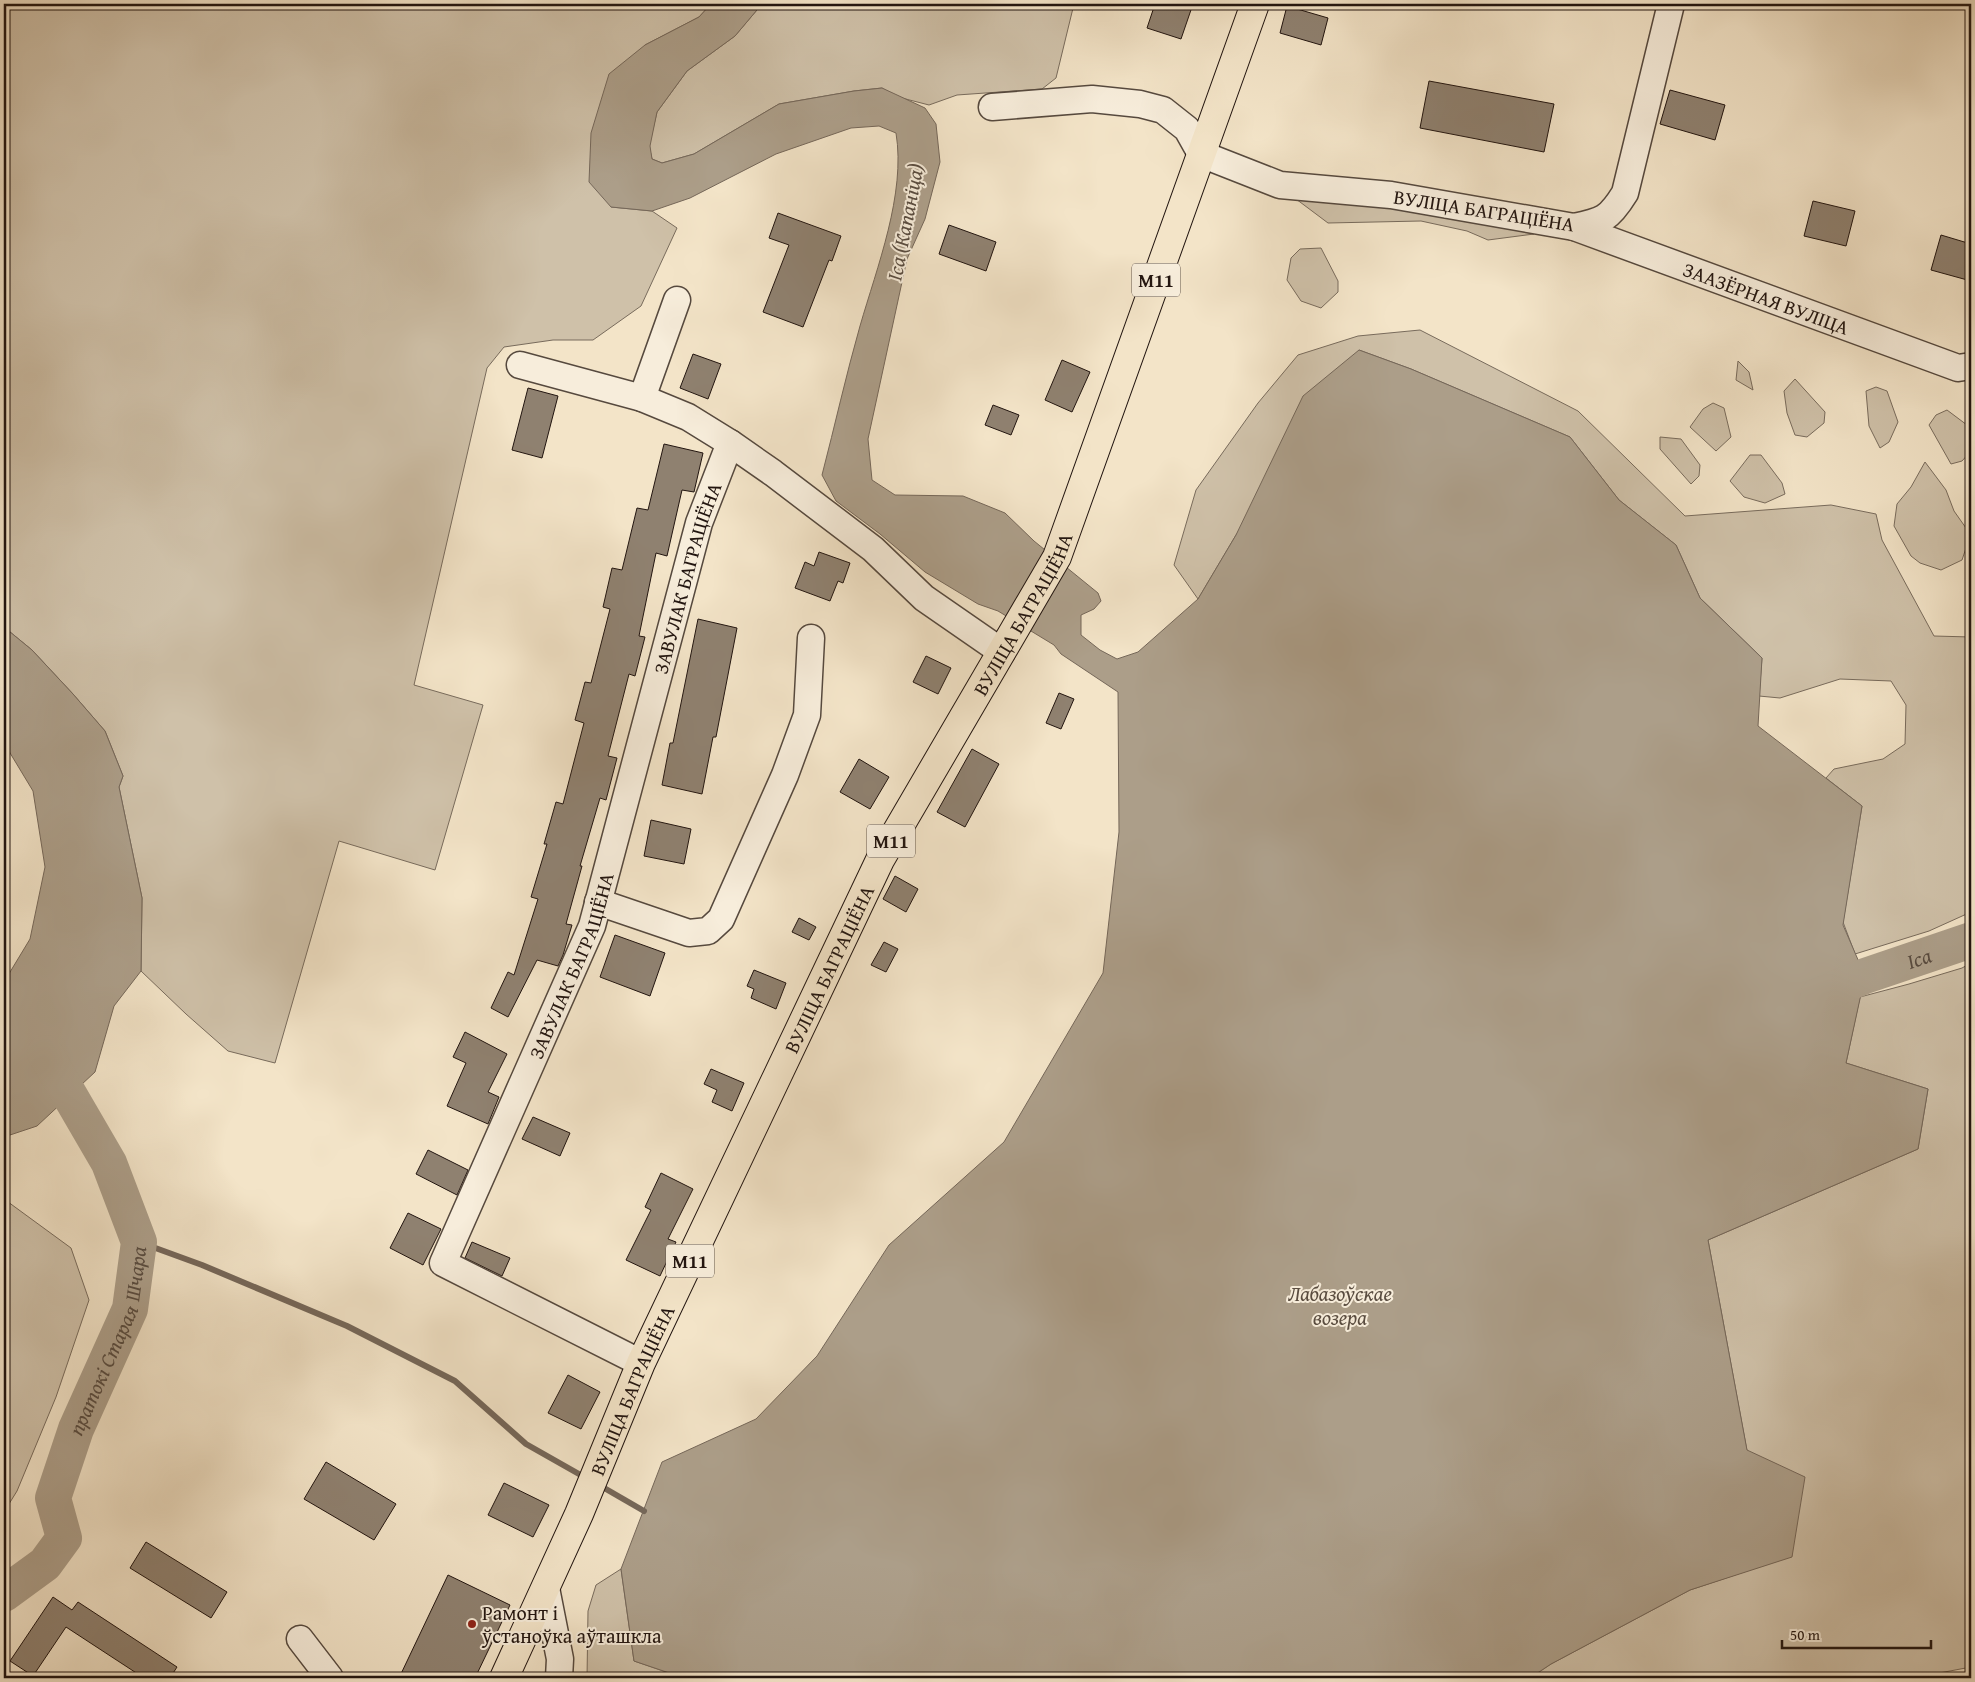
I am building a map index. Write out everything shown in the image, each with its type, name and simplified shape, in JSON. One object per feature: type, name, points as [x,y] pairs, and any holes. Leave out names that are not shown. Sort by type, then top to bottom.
[{"type":"highway","name":"ВУЛІЦА БАГРАЦІЁНА","points":[[504,1678],[579,1514],[641,1363],[880,860],[1057,557],[1255,4]]},
{"type":"street","name":"ВУЛІЦА БАГРАЦІЁНА","points":[[1201,154],[1280,185],[1391,195],[1574,227],[1599,222],[1614,211],[1625,193],[1671,4]]},
{"type":"street","points":[[992,107],[1092,98],[1140,104],[1163,110],[1187,129],[1201,154]]},
{"type":"street","name":"ЗААЗЁРНАЯ ВУЛІЦА","points":[[1574,227],[1965,367]]},
{"type":"street","points":[[642,398],[677,300]]},
{"type":"street","points":[[520,365],[642,398],[688,417],[730,443],[873,549],[924,598],[1002,652]]},
{"type":"street","name":"ЗАВУЛАК БАГРАЦІЁНА","points":[[641,1363],[442,1263],[592,926],[699,523],[730,443]]},
{"type":"street","points":[[598,902],[689,933],[708,931],[721,919],[785,775],[807,715],[811,638]]},
{"type":"street","points":[[546,1588],[560,1659],[559,1678]]},
{"type":"street","points":[[300,1639],[330,1678]]},
{"type":"shaded area","points":[[4,4],[711,4],[699,17],[645,45],[611,207],[652,211],[677,228],[641,306],[593,340],[553,340],[504,347],[487,368],[414,685],[483,705],[435,870],[339,841],[275,1063],[228,1051],[141,971],[142,898],[119,787],[123,776],[105,731],[32,650],[4,627]]},
{"type":"shaded area","points":[[762,4],[1074,4],[1056,78],[1042,89],[957,95],[929,105],[898,97],[882,88],[779,104],[694,154],[662,163],[652,159],[649,146],[657,112],[687,71],[735,36]]},
{"type":"shaded area","points":[[1288,193],[1390,204],[1534,234],[1488,240],[1467,231],[1421,221],[1328,223]]},
{"type":"shaded area","points":[[1321,248],[1338,281],[1338,292],[1321,308],[1301,301],[1287,280],[1291,258],[1300,249]]},
{"type":"shaded area","points":[[1420,330],[1578,411],[1685,516],[1831,505],[1876,514],[1882,540],[1934,636],[1971,637],[1971,912],[1929,931],[1855,954],[1843,922],[1862,806],[1826,778],[1834,769],[1883,759],[1905,744],[1906,705],[1891,681],[1840,679],[1780,698],[1759,696],[1762,658],[1700,598],[1676,545],[1619,500],[1570,437],[1411,369],[1359,350],[1236,535],[1198,599],[1174,565],[1196,490],[1258,403],[1298,355],[1358,336]]},
{"type":"shaded area","points":[[1738,361],[1749,372],[1753,390],[1736,380]]},
{"type":"shaded area","points":[[1795,379],[1825,412],[1824,423],[1807,437],[1795,435],[1787,413],[1784,391]]},
{"type":"shaded area","points":[[1876,387],[1887,391],[1898,422],[1889,442],[1880,448],[1869,426],[1866,391]]},
{"type":"shaded area","points":[[1713,403],[1724,408],[1731,437],[1716,451],[1690,427],[1703,409]]},
{"type":"shaded area","points":[[1947,410],[1971,428],[1971,451],[1962,461],[1951,464],[1929,425],[1936,415]]},
{"type":"shaded area","points":[[1660,437],[1681,439],[1700,465],[1699,476],[1691,484],[1660,449]]},
{"type":"shaded area","points":[[1750,455],[1761,455],[1782,483],[1785,494],[1765,503],[1744,497],[1730,481]]},
{"type":"shaded area","points":[[1925,462],[1946,490],[1954,511],[1966,528],[1969,539],[1962,560],[1941,570],[1920,563],[1911,556],[1894,526],[1897,504],[1911,487]]},
{"type":"shaded area","points":[[1971,963],[1971,1667],[1913,1678],[1530,1678],[1551,1664],[1690,1590],[1792,1556],[1747,1451],[1708,1240],[1918,1149],[1928,1089],[1846,1063],[1860,997],[1962,968]]},
{"type":"shaded area","points":[[4,1199],[71,1248],[89,1300],[56,1397],[17,1491],[4,1512]]},
{"type":"shaded area","points":[[621,1569],[634,1661],[684,1678],[587,1678],[588,1611],[596,1585]]},
{"type":"water","name":"Лабазоўскае возера","points":[[711,4],[762,4],[735,36],[687,71],[657,112],[650,146],[652,159],[662,163],[694,154],[779,104],[854,91],[882,88],[925,108],[936,124],[940,162],[925,219],[907,259],[868,439],[872,480],[895,495],[963,496],[1005,513],[1034,541],[1098,593],[1101,601],[1094,609],[1081,615],[1081,635],[1100,650],[1117,659],[1138,652],[1198,599],[1236,535],[1303,396],[1359,350],[1411,369],[1570,437],[1619,500],[1676,545],[1700,598],[1762,658],[1758,726],[1862,806],[1843,925],[1865,976],[1846,1063],[1928,1089],[1918,1149],[1708,1240],[1747,1450],[1805,1477],[1792,1557],[1690,1590],[1551,1664],[1530,1678],[684,1678],[634,1661],[621,1569],[662,1462],[756,1419],[817,1356],[889,1245],[1004,1142],[1103,973],[1119,832],[1118,692],[1061,654],[1054,645],[998,611],[978,604],[925,572],[880,534],[836,501],[822,475],[855,344],[888,230],[897,181],[898,156],[896,133],[879,126],[851,128],[776,154],[690,198],[652,211],[611,207],[589,182],[591,133],[609,74],[645,45],[699,17]]},
{"type":"water","points":[[4,627],[32,650],[105,731],[123,776],[119,787],[142,898],[141,971],[114,1006],[95,1072],[37,1126],[4,1137],[4,982],[30,939],[45,867],[33,791],[4,743]]},
{"type":"building","points":[[1155,4],[1193,4],[1181,39],[1147,28]]},
{"type":"building","points":[[1287,6],[1328,18],[1321,45],[1280,33]]},
{"type":"building","points":[[1429,81],[1554,104],[1544,152],[1420,128]]},
{"type":"building","points":[[1670,90],[1725,105],[1715,140],[1660,124]]},
{"type":"building","points":[[1813,201],[1855,211],[1846,246],[1804,236]]},
{"type":"building","points":[[778,213],[841,236],[832,261],[829,260],[803,327],[763,312],[789,245],[769,238]]},
{"type":"building","points":[[949,225],[996,242],[986,271],[939,254]]},
{"type":"building","points":[[1941,235],[1971,244],[1971,281],[1931,270]]},
{"type":"building","points":[[693,354],[721,364],[708,399],[680,388]]},
{"type":"building","points":[[1062,360],[1090,372],[1072,412],[1045,400]]},
{"type":"building","points":[[528,388],[558,396],[542,458],[512,450]]},
{"type":"building","points":[[993,405],[1019,415],[1011,435],[985,425]]},
{"type":"building","points":[[664,444],[703,453],[694,492],[682,490],[667,556],[656,553],[639,636],[645,637],[635,676],[629,674],[608,756],[617,758],[606,800],[600,798],[580,866],[582,866],[566,924],[572,925],[563,955],[558,966],[537,960],[508,1017],[491,1008],[508,972],[514,975],[538,899],[531,897],[547,844],[544,844],[556,802],[563,804],[584,723],[575,720],[585,682],[591,683],[610,609],[603,607],[612,568],[622,570],[637,508],[648,510]]},
{"type":"building","points":[[819,552],[850,563],[843,583],[838,581],[830,601],[795,588],[805,562],[814,566]]},
{"type":"building","points":[[698,619],[737,628],[716,737],[713,737],[702,794],[662,785],[670,743],[673,743]]},
{"type":"building","points":[[926,656],[951,668],[938,694],[913,682]]},
{"type":"building","points":[[1059,693],[1074,699],[1061,729],[1046,723]]},
{"type":"building","points":[[972,749],[999,764],[965,827],[937,812]]},
{"type":"building","points":[[859,759],[889,777],[870,809],[840,792]]},
{"type":"building","points":[[651,820],[691,829],[684,864],[644,856]]},
{"type":"building","points":[[895,876],[918,889],[906,912],[883,899]]},
{"type":"building","points":[[799,918],[816,927],[809,940],[792,932]]},
{"type":"building","points":[[615,935],[665,953],[650,996],[600,977]]},
{"type":"building","points":[[884,942],[898,949],[886,972],[871,965]]},
{"type":"building","points":[[754,970],[786,983],[776,1009],[751,998],[754,989],[747,986]]},
{"type":"building","points":[[465,1032],[507,1054],[488,1092],[499,1097],[488,1124],[447,1106],[466,1063],[453,1057]]},
{"type":"building","points":[[711,1069],[744,1083],[732,1111],[712,1102],[717,1090],[704,1084]]},
{"type":"building","points":[[533,1117],[570,1133],[560,1156],[522,1139]]},
{"type":"building","points":[[428,1150],[468,1170],[457,1195],[416,1174]]},
{"type":"building","points":[[661,1173],[693,1189],[668,1239],[676,1242],[660,1276],[626,1260],[651,1210],[645,1207]]},
{"type":"building","points":[[408,1213],[441,1229],[423,1265],[390,1248]]},
{"type":"building","points":[[472,1242],[510,1258],[502,1276],[465,1258]]},
{"type":"building","points":[[568,1375],[600,1392],[581,1429],[548,1413]]},
{"type":"building","points":[[326,1462],[396,1504],[374,1540],[304,1499]]},
{"type":"building","points":[[504,1483],[549,1505],[533,1537],[488,1515]]},
{"type":"building","points":[[146,1542],[227,1592],[211,1618],[130,1568]]},
{"type":"building","points":[[448,1575],[510,1605],[475,1678],[399,1678]]},
{"type":"building","points":[[53,1597],[72,1610],[78,1602],[177,1667],[170,1678],[144,1678],[66,1627],[33,1676],[10,1661]]},
{"type":"waterway","name":"Іса","points":[[1818,996],[1865,976],[1971,940]]},
{"type":"waterway","name":"пратокі Старая Шчара","points":[[4,1594],[45,1564],[64,1538],[53,1498],[76,1429],[130,1309],[139,1242],[109,1163],[45,1053]]},
{"type":"waterway","points":[[139,1242],[202,1265],[347,1326],[455,1381],[526,1444],[586,1478]]},
{"type":"waterway","points":[[599,1485],[644,1511]]},
{"type":"place","name":"Рамонт і ўстаноўка аўташкла","points":[[472,1624]]},
{"type":"water label","name":"Іса (Капаніца)","points":[[905,222]]}]
